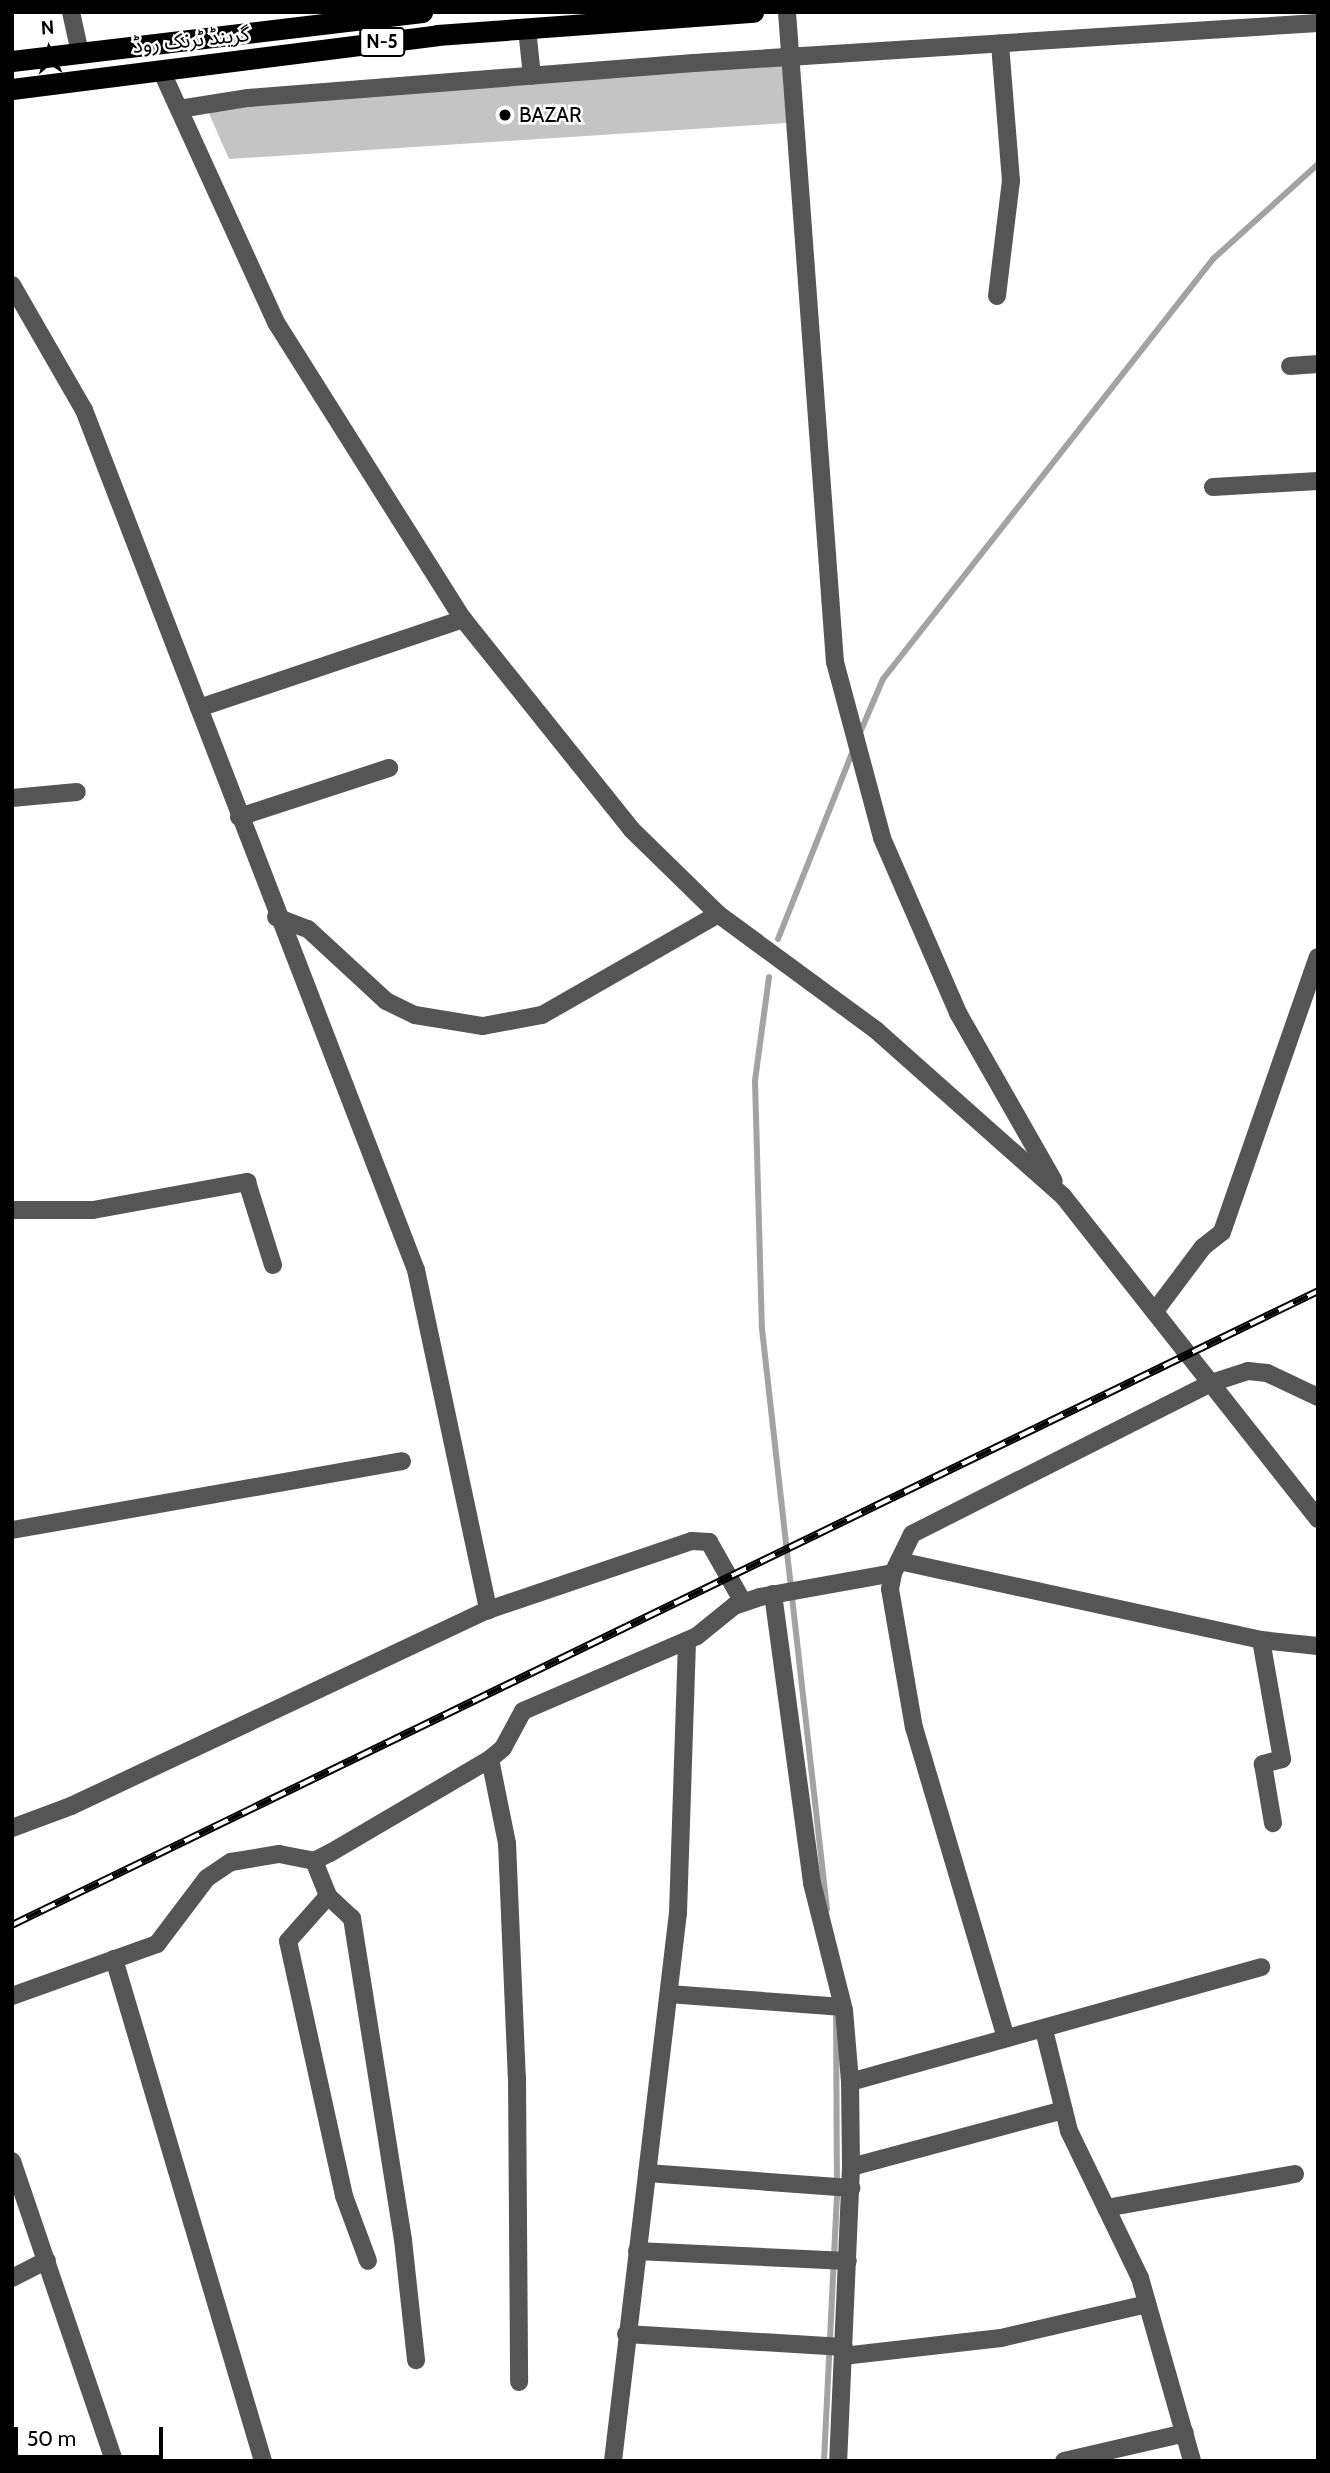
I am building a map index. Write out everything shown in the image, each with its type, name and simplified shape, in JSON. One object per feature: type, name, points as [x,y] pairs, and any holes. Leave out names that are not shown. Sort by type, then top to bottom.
[{"type":"highway","name":"گرینڈ ٹرنک روڈ","points":[[12,61],[422,12]]},
{"type":"highway","name":"گرینڈ ٹرنک روڈ","points":[[12,89],[527,29],[753,12]]},
{"type":"street","points":[[71,12],[80,53]]},
{"type":"street","points":[[787,12],[835,662],[882,838],[958,1013],[1063,1196],[1318,1519]]},
{"type":"street","points":[[179,109],[248,98],[790,56],[1318,23]]},
{"type":"street","points":[[527,29],[532,76]]},
{"type":"street","points":[[997,296],[1011,181],[1000,43]]},
{"type":"street","points":[[161,70],[277,324],[463,619],[631,829],[718,914],[877,1031],[1063,1196]]},
{"type":"street","points":[[12,285],[83,410],[199,708],[276,917],[416,1270],[488,1610]]},
{"type":"street","points":[[1290,366],[1318,364]]},
{"type":"street","points":[[1213,487],[1318,481]]},
{"type":"street","points":[[199,708],[463,619]]},
{"type":"street","points":[[239,817],[389,768]]},
{"type":"street","points":[[12,798],[77,793]]},
{"type":"street","points":[[276,917],[308,929],[386,1001],[415,1015],[483,1026],[542,1015],[718,914]]},
{"type":"street","points":[[1155,1311],[1203,1247],[1222,1233],[1318,957]]},
{"type":"street","points":[[12,1210],[93,1210],[247,1182],[273,1265]]},
{"type":"street","points":[[1006,2038],[914,1728],[890,1589],[896,1567],[912,1534],[1211,1383],[1248,1371],[1266,1373],[1318,1397]]},
{"type":"street","points":[[12,1530],[402,1461]]},
{"type":"street","points":[[12,1828],[71,1807],[488,1610],[704,1539],[720,1558],[743,1602]]},
{"type":"street","points":[[12,1997],[165,1937],[207,1878],[221,1866],[279,1854],[314,1861],[490,1759],[503,1748],[523,1712],[687,1640],[743,1602],[896,1567],[1261,1640],[1318,1646]]},
{"type":"street","points":[[773,1594],[812,1883],[843,2007],[850,2082],[851,2167],[838,2461]]},
{"type":"street","points":[[612,2461],[669,1994],[685,1794],[687,1640]]},
{"type":"street","points":[[1261,1640],[1282,1759],[1263,1764],[1273,1823]]},
{"type":"street","points":[[490,1759],[507,1843],[517,2077],[519,2382]]},
{"type":"street","points":[[314,1861],[328,1896],[352,1918],[403,2240],[416,2360]]},
{"type":"street","points":[[328,1896],[288,1941],[344,2196],[368,2260]]},
{"type":"street","points":[[114,1959],[263,2461]]},
{"type":"street","points":[[850,2082],[1006,2038],[1044,2030],[1261,1967]]},
{"type":"street","points":[[669,1994],[843,2007]]},
{"type":"street","points":[[1044,2030],[1064,2110],[1147,2304],[1192,2461]]},
{"type":"street","points":[[851,2167],[1064,2110]]},
{"type":"street","points":[[12,2161],[114,2461]]},
{"type":"street","points":[[647,2173],[850,2188]]},
{"type":"street","points":[[1106,2208],[1295,2174]]},
{"type":"street","points":[[637,2251],[848,2261]]},
{"type":"street","points":[[12,2278],[47,2260]]},
{"type":"street","points":[[626,2334],[843,2351],[1001,2338],[1147,2304]]},
{"type":"street","points":[[1065,2461],[1185,2433]]},
{"type":"building","name":"BAZAR","points":[[795,59],[801,122],[229,159],[207,109]]},
{"type":"waterway","points":[[859,735],[883,679],[1213,259],[1318,164]]},
{"type":"waterway","points":[[778,939],[854,748]]},
{"type":"waterway","points":[[769,977],[755,1081],[762,1329],[827,1909]]},
{"type":"waterway","points":[[824,2461],[837,2196],[836,2014]]},
{"type":"railway","points":[[12,1925],[1318,1291]]},
{"type":"place","name":"BAZAR","points":[[505,115]]}]
